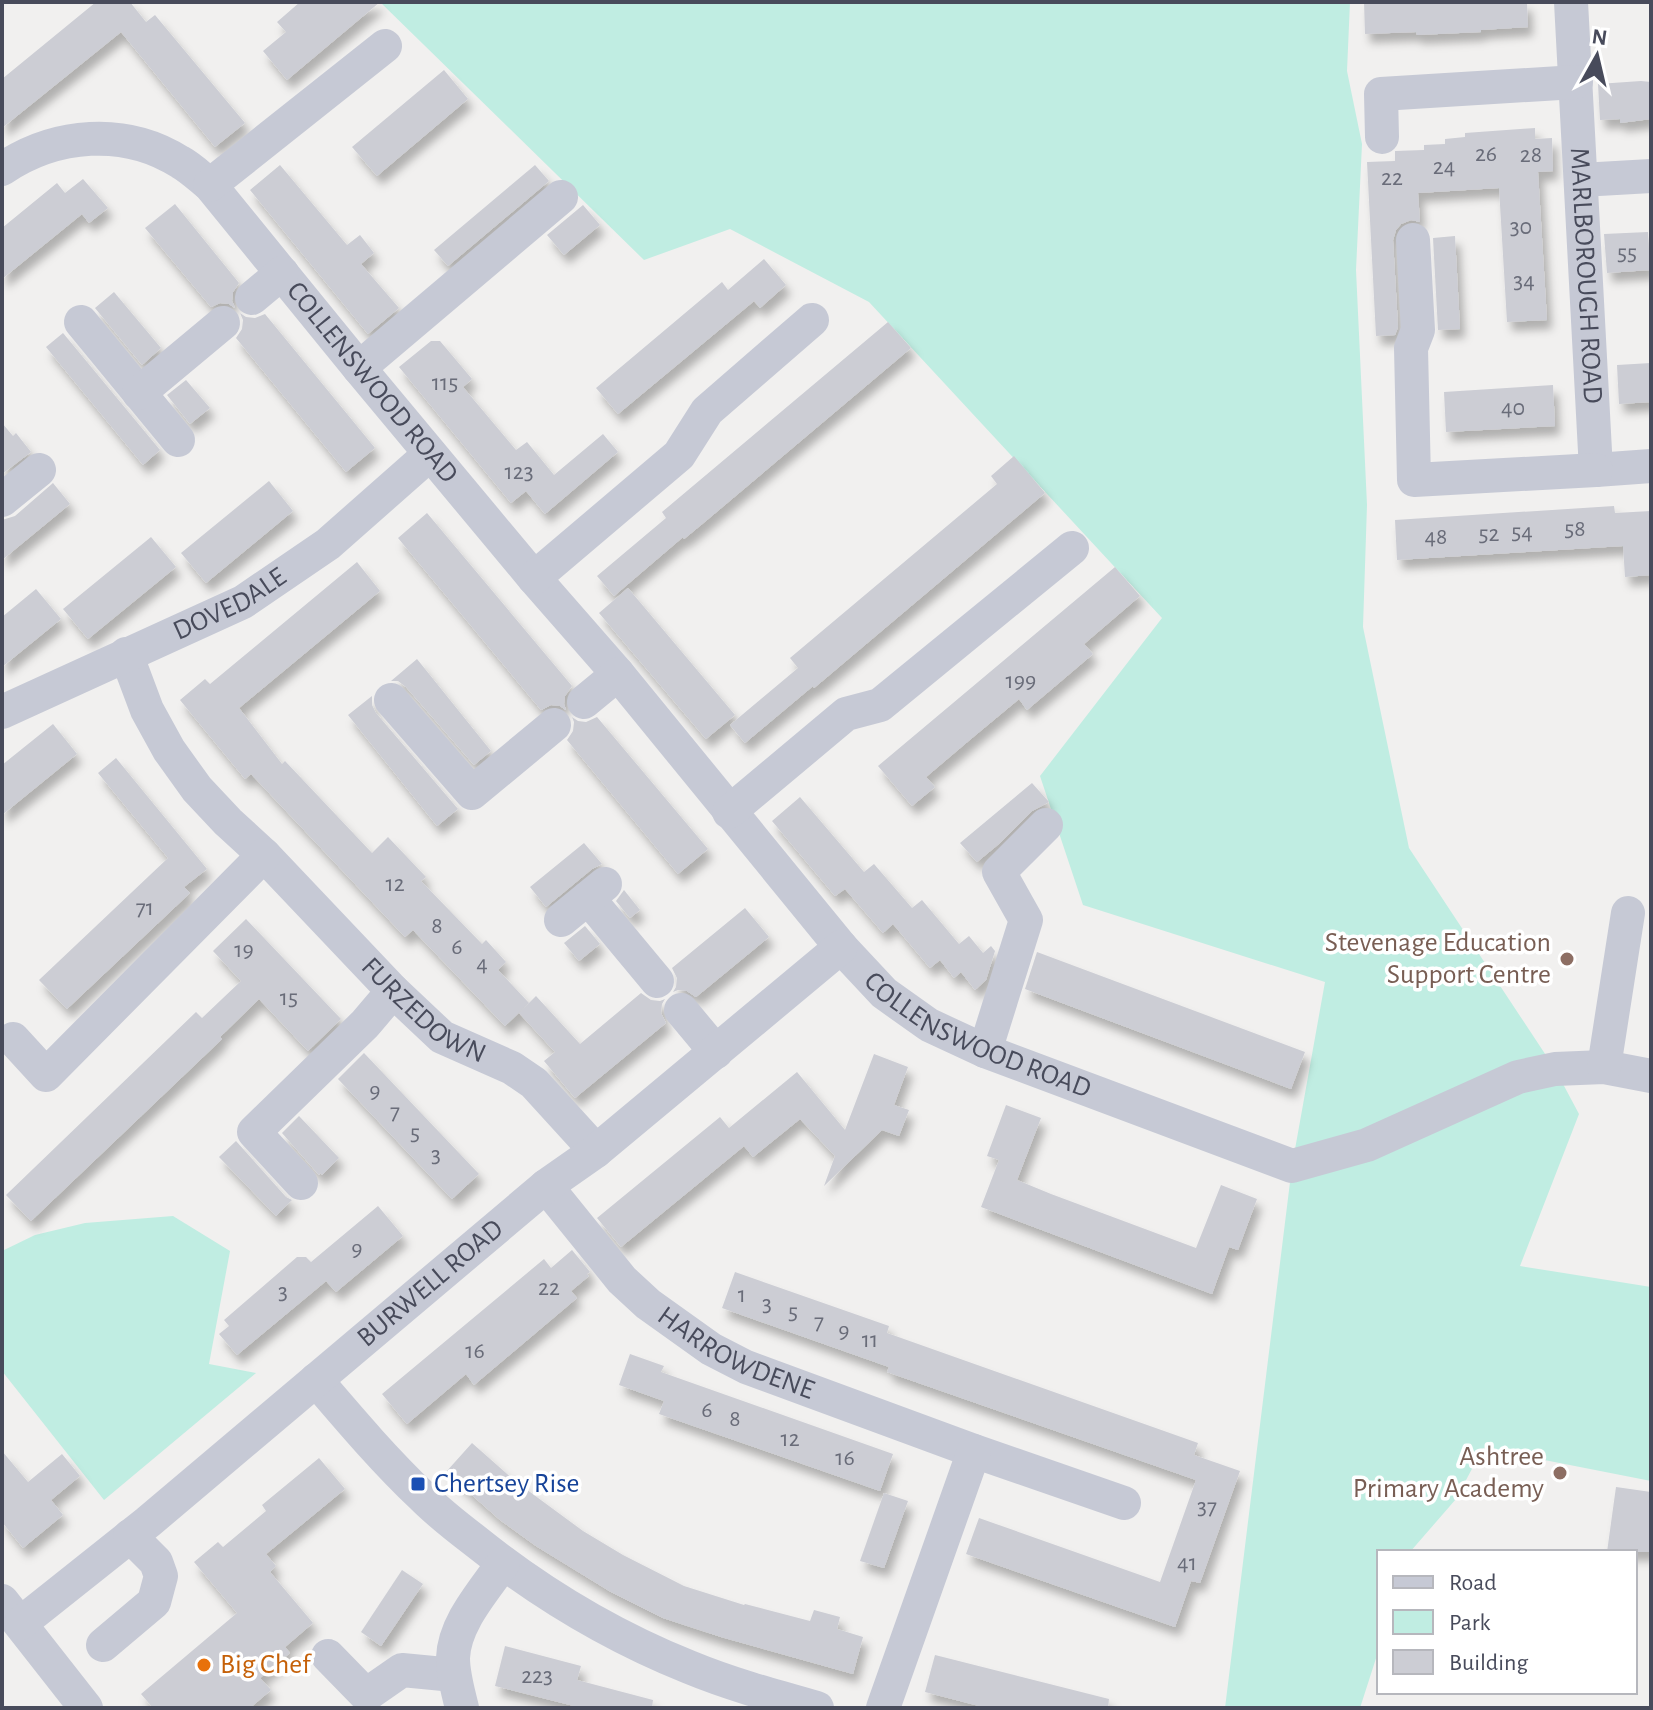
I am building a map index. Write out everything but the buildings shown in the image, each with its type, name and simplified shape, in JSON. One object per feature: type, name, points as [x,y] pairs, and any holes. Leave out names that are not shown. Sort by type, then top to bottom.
[{"type":"street","name":"MARLBOROUGH ROAD","points":[[1571,2],[1596,470]]},
{"type":"street","points":[[210,185],[385,46]]},
{"type":"street","points":[[1382,137],[1381,94],[1576,82]]},
{"type":"street","name":"COLLENSWOOD ROAD","points":[[2,169],[55,144],[79,139],[112,138],[157,150],[181,162],[210,185],[841,947],[884,993],[929,1025],[985,1051],[1292,1166],[1367,1145],[1518,1077],[1555,1069],[1604,1067]]},
{"type":"street","points":[[1581,180],[1651,176]]},
{"type":"street","points":[[359,368],[561,197]]},
{"type":"street","points":[[1413,240],[1418,330],[1411,348],[1414,480],[1651,466]]},
{"type":"street","points":[[252,298],[282,273]]},
{"type":"street","points":[[534,578],[679,455],[707,411],[812,320]]},
{"type":"street","points":[[81,322],[178,440]]},
{"type":"street","points":[[139,393],[223,323]]},
{"type":"street","name":"DOVEDALE","points":[[2,712],[243,602],[328,544],[430,454]]},
{"type":"street","points":[[2,500],[39,470]]},
{"type":"street","points":[[729,812],[846,714],[880,705],[1072,548]]},
{"type":"street","name":"FURZEDOWN","points":[[126,654],[147,710],[169,750],[197,789],[228,822],[442,1037],[512,1068],[534,1083],[596,1151]]},
{"type":"street","points":[[584,702],[618,674]]},
{"type":"street","points":[[391,700],[472,793],[554,725]]},
{"type":"street","points":[[985,1051],[1026,920],[999,872],[1046,825]]},
{"type":"street","points":[[13,1039],[46,1075],[264,855]]},
{"type":"street","points":[[561,920],[596,891],[657,981]]},
{"type":"street","points":[[1628,913],[1604,1067],[1651,1076]]},
{"type":"street","name":"BURWELL ROAD","points":[[11,1612],[130,1536],[546,1186],[596,1151],[841,947]]},
{"type":"street","points":[[301,1183],[254,1132],[365,1024],[393,991]]},
{"type":"street","points":[[681,1010],[716,1052]]},
{"type":"street","name":"HARROWDENE","points":[[546,1186],[622,1280],[648,1304],[711,1349],[746,1367],[1124,1503]]},
{"type":"street","points":[[316,1380],[376,1451],[425,1500],[503,1563],[552,1597],[601,1626],[689,1667],[817,1708]]},
{"type":"street","points":[[888,1694],[974,1451]]},
{"type":"street","points":[[103,1645],[154,1602],[161,1576],[156,1562],[130,1536]]},
{"type":"street","points":[[462,1708],[454,1675],[453,1655],[457,1637],[503,1563]]},
{"type":"street","points":[[11,1612],[86,1708]]},
{"type":"street","points":[[328,1656],[366,1695],[402,1670],[454,1675]]},
{"type":"green space","points":[[380,2],[1350,2],[1347,71],[1362,144],[1356,270],[1367,505],[1363,627],[1409,848],[1555,1069],[1579,1114],[1520,1266],[1651,1287],[1651,1481],[1483,1448],[1456,1499],[1412,1550],[1377,1550],[1377,1655],[1360,1708],[1225,1708],[1292,1166],[1325,982],[1083,905],[1040,776],[1162,618],[869,302],[730,229],[644,260]]},
{"type":"green space","points":[[173,1216],[230,1251],[209,1364],[256,1373],[104,1500],[2,1371],[2,1251],[35,1235],[85,1223]]},
{"type":"place","name":"Stevenage Education Support Centre","points":[[1567,959]]},
{"type":"place","name":"Ashtree Primary Academy","points":[[1560,1473]]},
{"type":"place","name":"Chertsey Rise","points":[[418,1484]]},
{"type":"place","name":"Big Chef","points":[[204,1665]]}]
